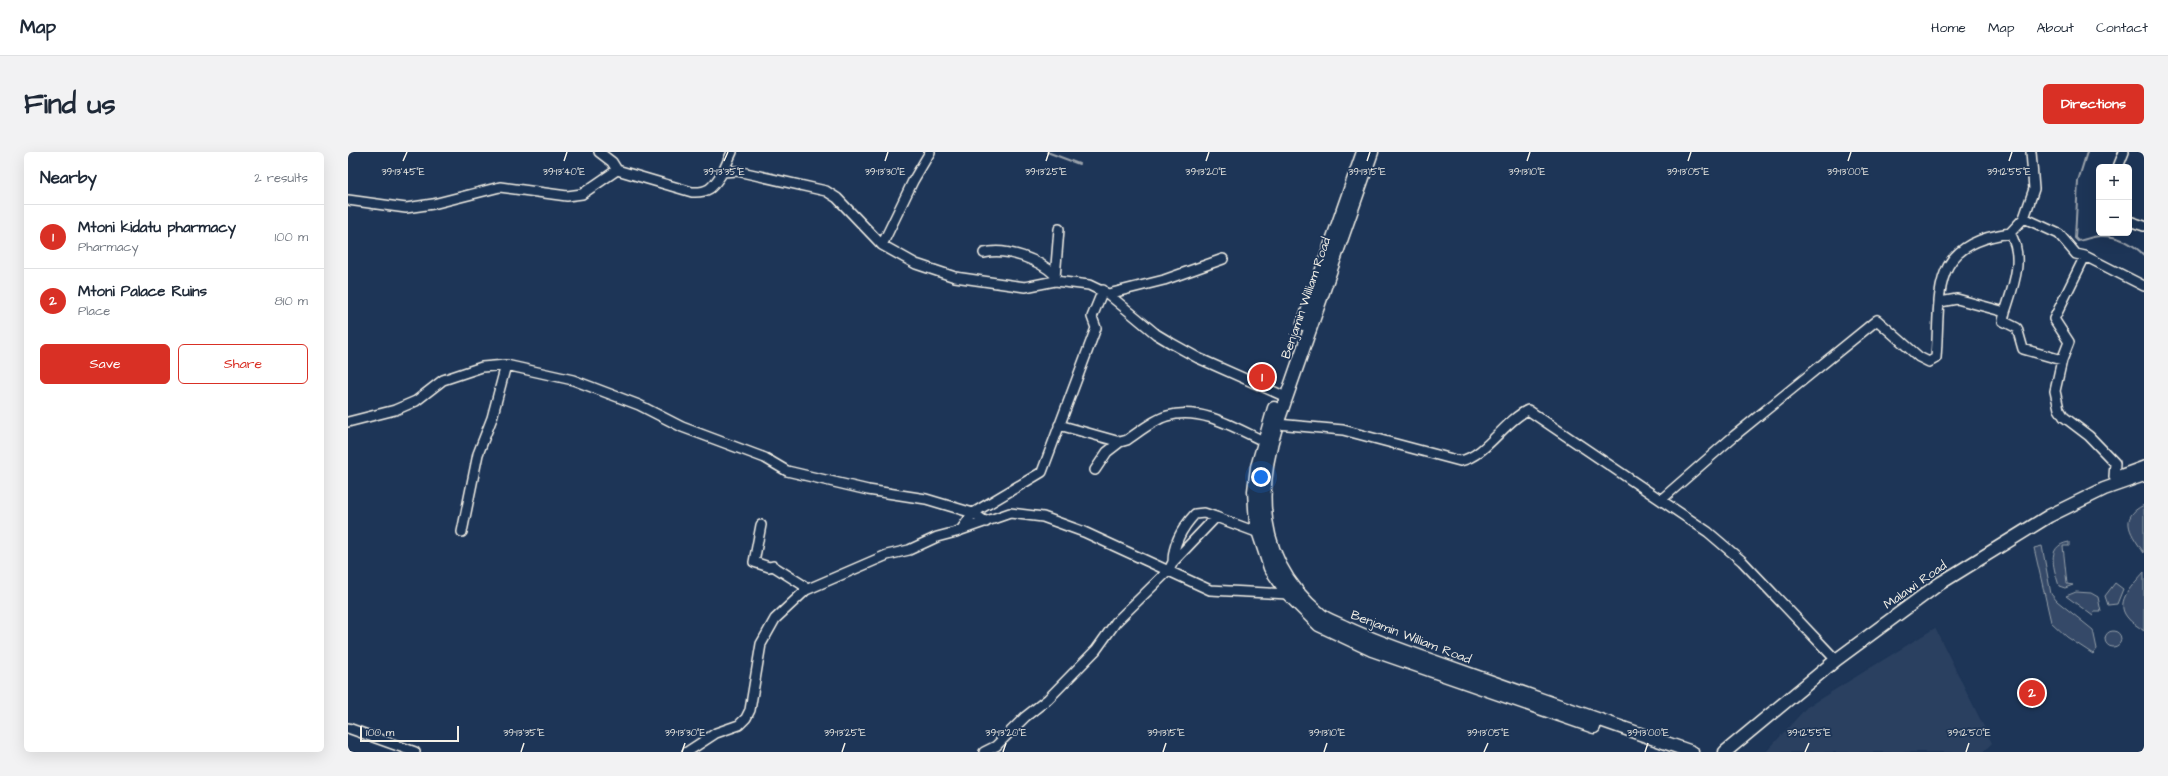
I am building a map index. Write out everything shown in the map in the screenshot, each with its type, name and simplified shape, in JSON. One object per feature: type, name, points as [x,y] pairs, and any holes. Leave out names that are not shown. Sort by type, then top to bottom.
[{"type":"main road","name":"Benjamin William Road","points":[[1363,152],[1283,396],[1265,470],[1263,532],[1270,568],[1288,594],[1319,625],[1372,650],[1666,752]]},
{"type":"main road","name":"Benjamin William Road","points":[[1372,152],[1283,396],[1263,441],[1256,467],[1254,491],[1256,525],[1263,532],[1277,561],[1293,587],[1322,616],[1373,640],[1692,752]]},
{"type":"main road","name":"Malawi Road","points":[[1723,751],[1836,660],[1939,584],[2038,522],[2104,490],[2144,475]]},
{"type":"street","points":[[599,152],[612,162],[617,170],[692,192],[708,191],[722,172],[732,152]]},
{"type":"street","points":[[882,245],[913,181],[930,152]]},
{"type":"street","points":[[1662,499],[1734,436],[1877,320],[1919,357],[1929,362],[1936,358],[1944,271],[1956,254],[1988,236],[2010,233],[2024,218],[2034,189],[2031,152]]},
{"type":"street","points":[[2119,164],[2124,152]]},
{"type":"street","points":[[348,200],[406,208],[432,204],[500,187],[566,196],[582,194],[617,170]]},
{"type":"street","points":[[722,172],[737,171],[826,191],[837,198],[882,245],[916,264],[954,277],[1026,287],[1055,278],[1089,285],[1105,292],[1156,334],[1166,340],[1198,358],[1283,396]]},
{"type":"street","points":[[2024,218],[2059,234],[2076,254],[2085,256],[2144,286]]},
{"type":"street","points":[[2132,222],[2144,226]]},
{"type":"street","points":[[1055,278],[1059,228]]},
{"type":"street","points":[[2010,233],[2017,253],[2017,270],[2003,321],[2017,328],[2023,348],[2062,360]]},
{"type":"street","points":[[984,253],[1000,251],[1018,256],[1044,266],[1055,278]]},
{"type":"street","points":[[2085,256],[2054,319],[2069,342],[2062,360],[2055,391],[2061,414],[2089,436],[2109,455],[2115,463],[2114,477],[2144,466]]},
{"type":"street","points":[[1105,292],[1164,280],[1223,259]]},
{"type":"street","points":[[961,530],[970,516],[1042,472],[1096,327],[1092,317],[1105,292]]},
{"type":"street","points":[[1940,302],[1957,299],[2005,312]]},
{"type":"street","points":[[348,422],[395,410],[416,401],[443,380],[482,367],[506,365],[573,380],[639,405],[682,427],[765,458],[787,471],[868,490],[926,499],[986,522]]},
{"type":"street","points":[[462,532],[478,454],[492,418],[506,365]]},
{"type":"street","points":[[1277,424],[1343,430],[1460,460],[1473,456],[1520,413],[1528,410],[1662,499],[1708,532],[1742,561],[1836,660]]},
{"type":"street","points":[[1095,470],[1107,452],[1120,442],[1127,440],[1165,416],[1191,412],[1226,424],[1263,441]]},
{"type":"street","points":[[1059,425],[1120,442]]},
{"type":"street","points":[[688,752],[716,733],[739,725],[746,718],[750,710],[761,644],[775,619],[806,590],[887,555],[909,550],[937,537],[976,526],[1010,513],[1043,517],[1084,532],[1171,566],[1216,591],[1288,594]]},
{"type":"street","points":[[1171,566],[1173,553],[1180,534],[1195,514],[1204,513],[1263,532]]},
{"type":"street","points":[[970,516],[976,526]]},
{"type":"street","points":[[984,752],[996,746],[1025,717],[1048,698],[1096,650],[1116,622],[1216,518]]},
{"type":"street","points":[[761,524],[754,562],[769,567],[773,566],[803,585],[806,590]]},
{"type":"street","points":[[348,728],[415,752]]},
{"type":"shaded area","points":[[2144,505],[2144,553],[2135,540],[2129,527],[2129,521],[2131,515]]},
{"type":"shaded area","points":[[2069,542],[2069,546],[2063,546],[2067,584],[2073,585],[2065,588],[2059,586],[2053,560],[2056,548],[2061,544]]},
{"type":"shaded area","points":[[2042,546],[2051,594],[2057,601],[2093,630],[2097,649],[2093,654],[2067,637],[2051,622],[2034,548]]},
{"type":"shaded area","points":[[2144,572],[2144,631],[2129,619],[2124,611],[2123,605],[2127,593]]},
{"type":"shaded area","points":[[2115,583],[2123,589],[2117,604],[2108,605],[2105,596]]},
{"type":"shaded area","points":[[2076,592],[2091,593],[2098,597],[2101,612],[2094,612],[2093,616],[2066,596]]},
{"type":"shaded area","points":[[1935,628],[1992,743],[1983,752],[1766,752],[1807,707]]},
{"type":"shaded area","points":[[2113,631],[2119,633],[2121,639],[2119,645],[2113,647],[2107,645],[2105,639],[2107,633]]},
{"type":"waterway","points":[[1047,152],[1079,164]]},
{"type":"waterway","points":[[2087,152],[2078,181],[2075,238],[2078,241],[2097,236],[2119,238],[2130,243],[2144,255]]},
{"type":"place","name":"Mtoni kidatu pharmacy","points":[[1262,377]]},
{"type":"place","name":"Mtoni Palace Ruins","points":[[2032,693]]}]
